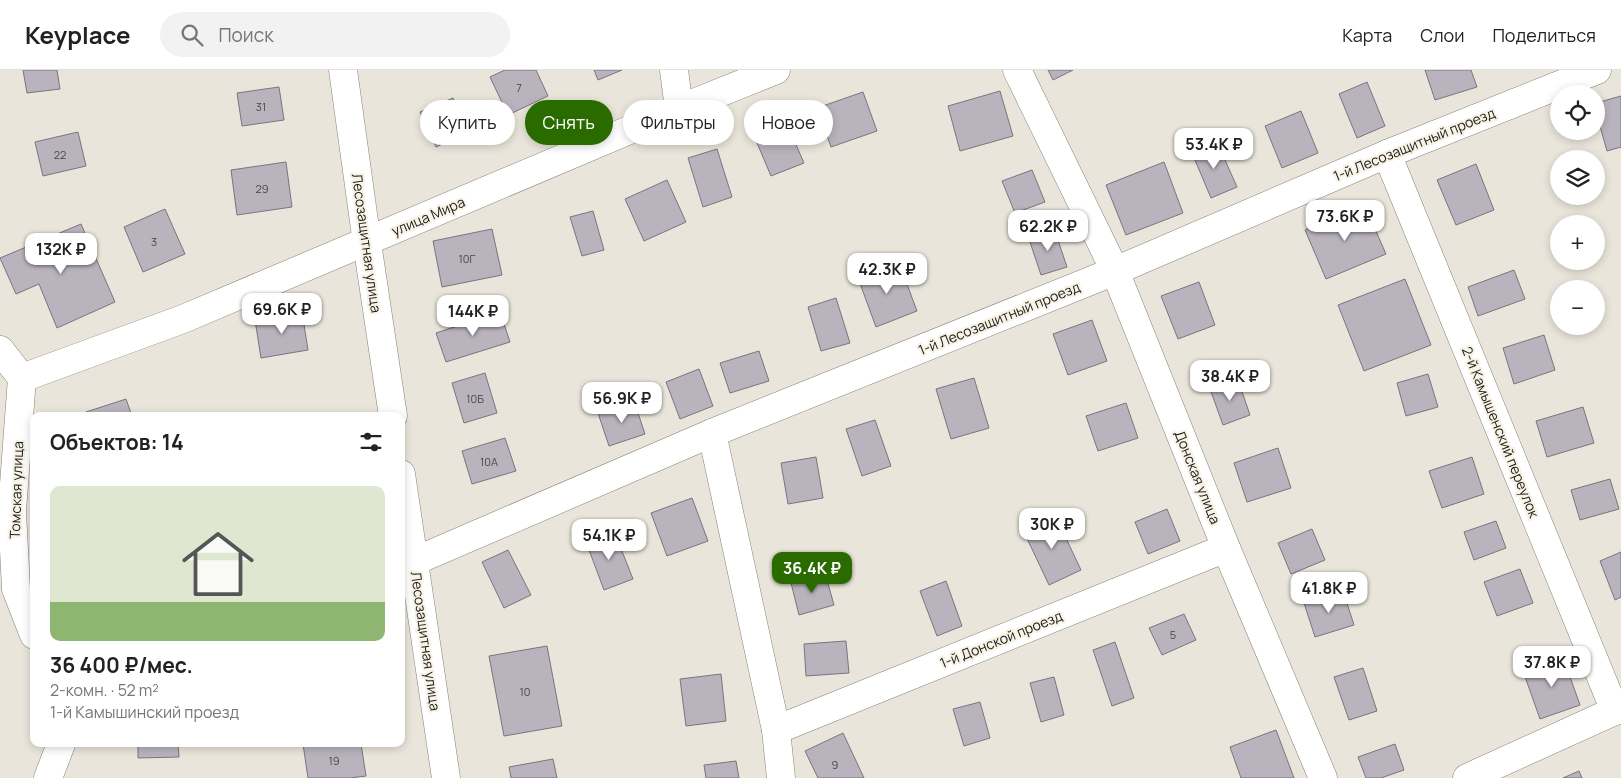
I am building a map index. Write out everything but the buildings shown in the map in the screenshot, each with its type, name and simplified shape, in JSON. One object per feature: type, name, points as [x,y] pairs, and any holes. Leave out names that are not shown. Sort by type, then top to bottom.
[{"type":"street","name":"Лесозащитная улица","points":[[343,70],[391,412]]},
{"type":"street","points":[[674,70],[678,100]]},
{"type":"street","name":"улица Мира","points":[[701,100],[776,70]]},
{"type":"street","name":"Донская улица","points":[[1017,70],[1115,271],[1226,548],[1323,778]]},
{"type":"street","name":"1-й Лесозащитный проезд","points":[[408,564],[712,433],[1115,271],[1387,154],[1597,70]]},
{"type":"street","name":"улица Мира","points":[[22,378],[183,319],[623,133]]},
{"type":"street","name":"2-й Камышенский переулок","points":[[1387,154],[1618,710]]},
{"type":"street","points":[[0,350],[22,378]]},
{"type":"street","name":"Томская улица","points":[[22,378],[12,521],[16,589],[30,625]]},
{"type":"street","points":[[712,433],[776,730],[781,778]]},
{"type":"street","name":"Лесозащитная улица","points":[[405,525],[408,564],[446,778]]},
{"type":"street","name":"1-й Донской проезд","points":[[776,730],[1226,548]]},
{"type":"street","points":[[1467,778],[1618,710]]},
{"type":"street","points":[[48,778],[60,747]]}]
